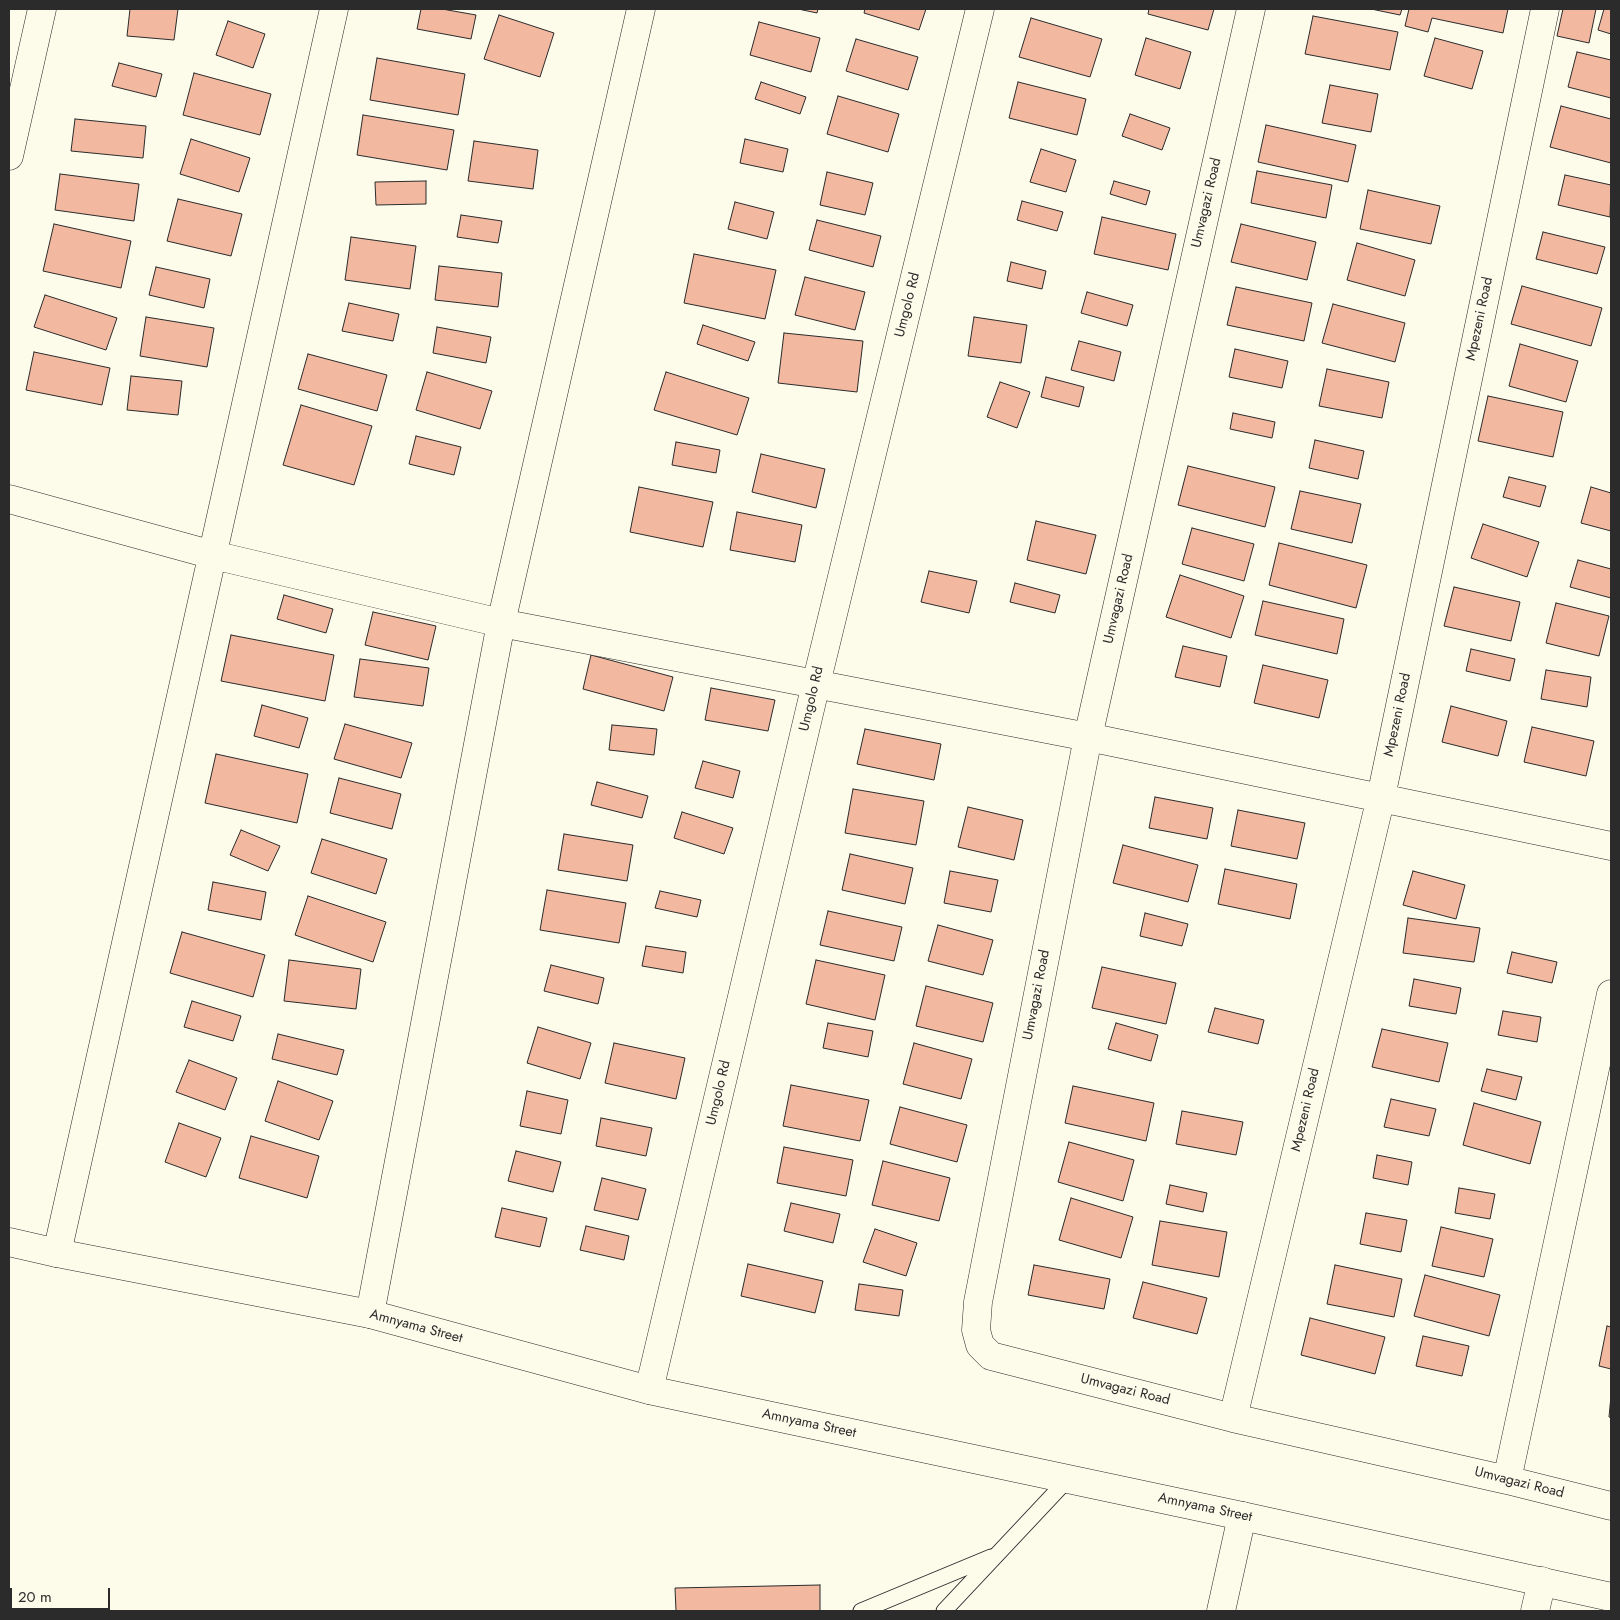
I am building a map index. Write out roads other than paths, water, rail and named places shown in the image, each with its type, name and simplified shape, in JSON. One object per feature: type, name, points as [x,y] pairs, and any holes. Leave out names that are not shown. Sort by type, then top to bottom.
[{"type":"street","points":[[9,156],[42,9]]},
{"type":"street","points":[[57,1254],[334,9]]},
{"type":"street","points":[[370,1314],[501,623],[641,9]]},
{"type":"street","name":"Umgolo Rd","points":[[649,1390],[816,684],[980,9]]},
{"type":"street","name":"Umvagazi Road","points":[[1251,9],[1088,737],[978,1302],[976,1330],[980,1345],[992,1356],[1233,1418],[1507,1480],[1611,1506]]},
{"type":"street","name":"Mpezeni Road","points":[[1233,1418],[1381,797],[1545,9]]},
{"type":"street","points":[[9,500],[213,555],[501,623],[1088,737],[1611,846]]},
{"type":"street","points":[[1507,1480],[1611,994]]},
{"type":"street","name":"Amnyama Street","points":[[9,1242],[57,1254],[370,1314],[649,1390],[1242,1516],[1542,1581],[1611,1598]]},
{"type":"street","points":[[1221,1611],[1242,1516]]},
{"type":"street","points":[[1535,1611],[1542,1581]]},
{"type":"lane","points":[[944,1611],[1068,1479]]},
{"type":"lane","points":[[861,1611],[997,1555]]}]
